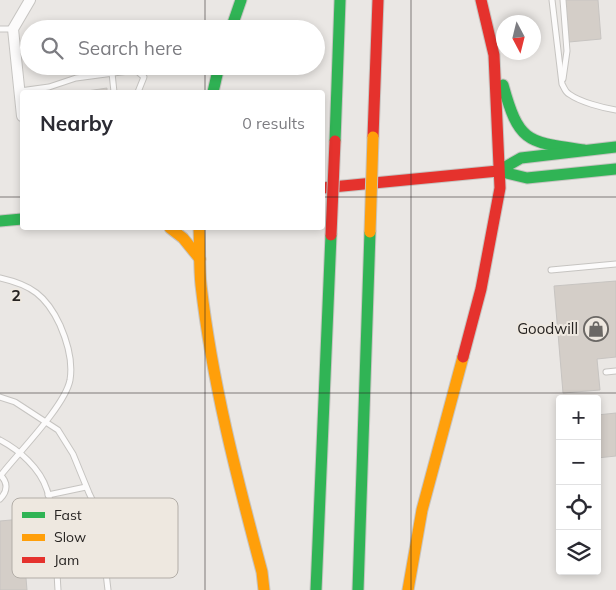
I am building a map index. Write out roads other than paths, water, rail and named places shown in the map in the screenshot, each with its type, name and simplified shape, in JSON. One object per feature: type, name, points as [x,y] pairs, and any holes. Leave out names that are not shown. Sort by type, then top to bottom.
[{"type":"main road","points":[[234,20],[241,0]]},
{"type":"main road","points":[[316,590],[332,235],[340,0]]},
{"type":"main road","points":[[358,590],[378,0]]},
{"type":"main road","points":[[482,0],[494,55],[515,125],[531,140],[542,144],[584,150]]},
{"type":"main road","points":[[408,590],[422,510],[482,289],[500,188],[494,55]]},
{"type":"main road","points":[[213,90],[217,75]]},
{"type":"main road","points":[[498,171],[522,158],[616,147]]},
{"type":"main road","points":[[325,188],[498,171],[527,178],[616,170]]},
{"type":"main road","points":[[0,221],[20,219]]},
{"type":"main road","points":[[173,230],[183,238],[200,259]]},
{"type":"main road","points":[[199,230],[201,283],[212,363],[234,466],[262,572],[264,590]]},
{"type":"street","points":[[20,91],[12,29],[30,0]]},
{"type":"lane","points":[[552,0],[562,84],[569,94],[597,106],[616,110]]},
{"type":"lane","points":[[562,84],[566,51],[563,0]]},
{"type":"lane","points":[[0,29],[12,29]]},
{"type":"lane","points":[[27,90],[49,87],[76,78],[98,75]]},
{"type":"lane","points":[[112,75],[114,90]]},
{"type":"lane","points":[[139,90],[144,77],[142,75]]},
{"type":"lane","points":[[551,270],[616,264]]},
{"type":"lane","points":[[0,278],[17,282],[36,292],[47,301],[64,334],[69,355],[70,381],[46,422],[0,475],[4,479],[6,489],[0,499]]},
{"type":"lane","points":[[606,372],[616,371]]},
{"type":"lane","points":[[0,397],[15,402],[58,430],[73,454],[91,498]]},
{"type":"lane","points":[[0,440],[20,452],[40,475],[48,496],[86,487]]},
{"type":"place","name":"Goodwill","points":[[596,329]]}]
